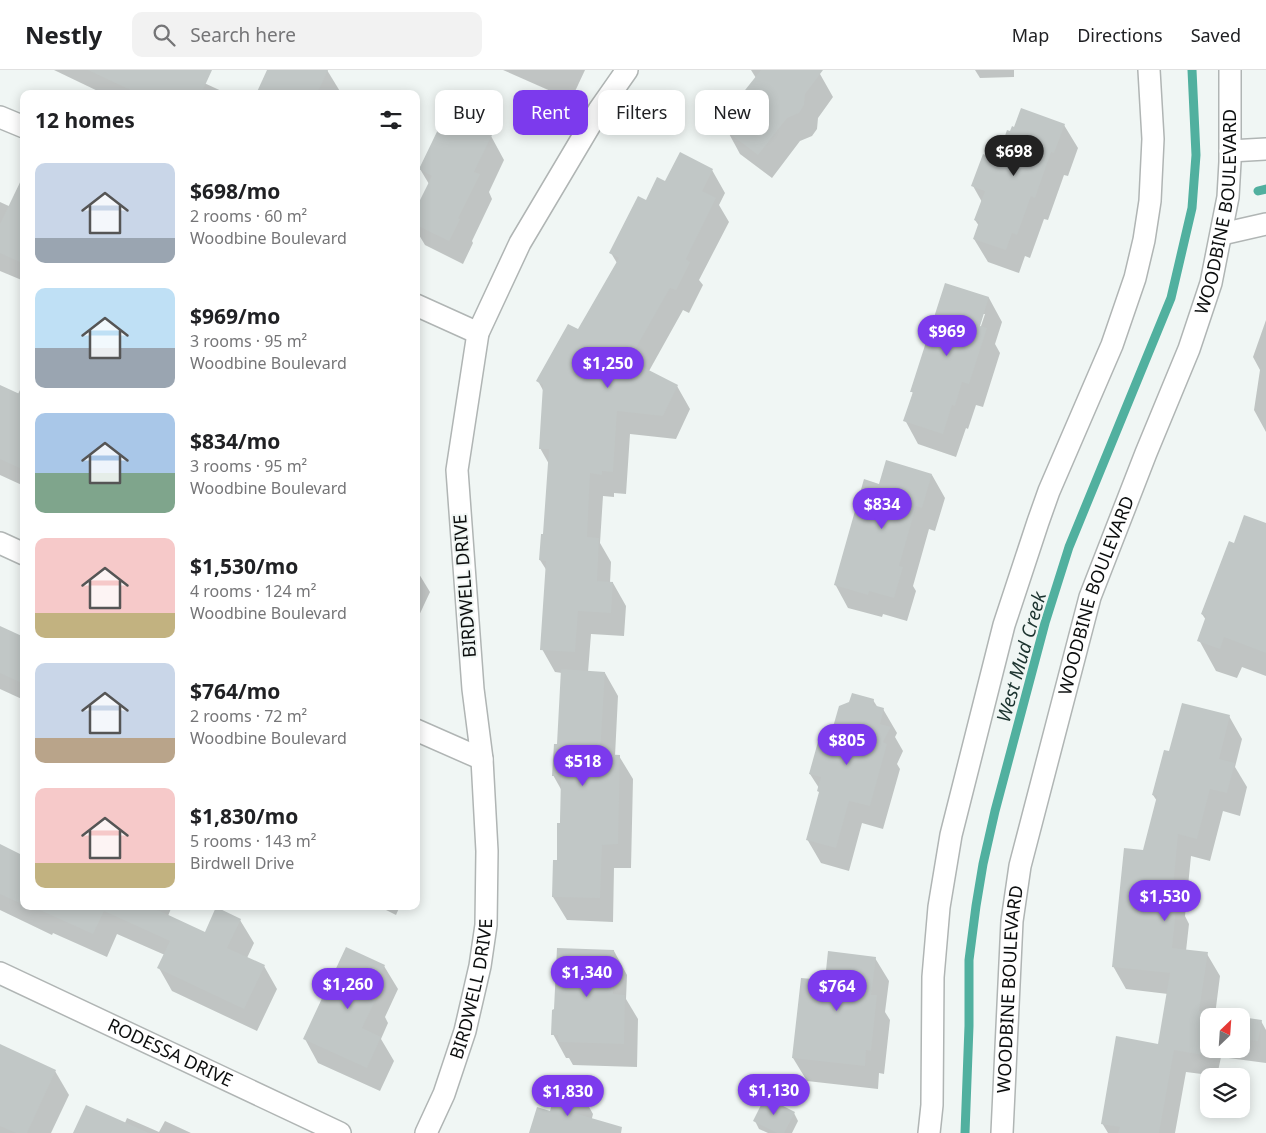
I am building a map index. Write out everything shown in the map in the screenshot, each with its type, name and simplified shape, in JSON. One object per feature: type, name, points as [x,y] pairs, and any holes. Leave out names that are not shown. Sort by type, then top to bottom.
[{"type":"street","name":"BIRDWELL DRIVE","points":[[426,1133],[444,1094],[465,1031],[480,966],[486,925],[487,851],[482,759],[473,689],[456,470],[478,333],[520,243],[599,110],[627,70]]},
{"type":"street","points":[[929,1133],[932,1105],[933,977],[939,907],[952,835],[1002,633],[1035,531],[1049,491],[1112,345],[1135,278],[1144,240],[1151,193],[1153,139],[1150,70]]},
{"type":"street","name":"WOODBINE BOULEVARD","points":[[1002,1133],[1012,921],[1020,866],[1079,633],[1090,597],[1146,453],[1190,349],[1212,283],[1228,197],[1230,70]]},
{"type":"street","points":[[0,117],[20,125]]},
{"type":"street","points":[[1230,151],[1266,149]]},
{"type":"street","points":[[1222,234],[1266,224]]},
{"type":"street","points":[[420,307],[478,333]]},
{"type":"street","points":[[0,543],[20,552]]},
{"type":"street","points":[[420,732],[482,759]]},
{"type":"street","name":"RODESSA DRIVE","points":[[0,973],[340,1133]]},
{"type":"building","points":[[88,70],[212,70],[203,90],[130,90]]},
{"type":"building","points":[[267,70],[328,70],[319,90],[258,90]]},
{"type":"building","points":[[761,70],[823,70],[805,94],[804,105],[799,113],[787,118],[758,155],[732,135],[769,135],[769,90],[745,90]]},
{"type":"building","points":[[1021,108],[1065,124],[1054,153],[1051,152],[1035,198],[1031,196],[1017,235],[1012,233],[1006,250],[973,239],[979,222],[974,220],[985,191],[971,186],[983,154],[997,159],[1007,130],[1010,131],[1012,126],[1014,127]]},
{"type":"building","points":[[435,135],[492,135],[474,172],[480,174],[449,241],[420,227],[420,200],[432,176],[420,170]]},
{"type":"building","points":[[680,152],[713,169],[702,191],[716,198],[686,259],[690,262],[676,290],[670,288],[629,360],[678,385],[663,416],[617,411],[613,472],[602,471],[602,475],[590,473],[587,537],[599,538],[597,581],[613,582],[611,613],[578,611],[575,652],[540,650],[546,561],[539,560],[541,534],[543,534],[549,449],[539,449],[543,385],[536,381],[568,324],[578,329],[619,258],[609,253],[638,196],[646,200],[657,177],[665,181]]},
{"type":"building","points":[[20,182],[20,262],[0,253],[0,224]]},
{"type":"building","points":[[945,283],[989,297],[980,326],[987,328],[969,384],[962,382],[955,406],[952,405],[943,434],[903,421],[913,392],[910,392]]},
{"type":"building","points":[[0,385],[20,394],[20,468],[0,459]]},
{"type":"building","points":[[886,460],[932,474],[922,508],[916,506],[899,566],[903,567],[894,598],[869,591],[868,595],[834,585],[864,479],[879,484]]},
{"type":"building","points":[[1244,515],[1266,523],[1266,653],[1224,637],[1220,649],[1197,641],[1206,616],[1201,614],[1229,541],[1234,543]]},
{"type":"building","points":[[0,626],[20,635],[20,682],[0,673]]},
{"type":"building","points":[[561,669],[605,672],[600,754],[620,755],[618,844],[602,845],[600,898],[552,897],[553,860],[557,860],[557,823],[560,823],[561,776],[552,776],[554,744],[557,744]]},
{"type":"building","points":[[852,693],[874,699],[873,705],[884,708],[880,724],[891,727],[883,742],[887,744],[870,806],[849,801],[836,848],[806,840],[819,792],[817,791],[821,777],[809,774],[821,731],[831,734],[839,706],[849,702]]},
{"type":"building","points":[[1182,703],[1230,715],[1219,759],[1235,763],[1227,793],[1210,789],[1197,839],[1178,834],[1172,899],[1177,900],[1172,948],[1208,952],[1199,1011],[1200,1054],[1174,1050],[1159,1133],[1118,1133],[1120,1127],[1101,1124],[1116,1036],[1158,1044],[1170,973],[1112,967],[1124,848],[1143,850],[1157,796],[1152,795],[1164,750],[1169,751]]},
{"type":"building","points":[[0,844],[20,854],[20,903],[0,894]]},
{"type":"building","points":[[40,910],[158,910],[205,932],[215,910],[222,910],[241,919],[227,948],[265,965],[244,1009],[157,968],[170,941],[104,911],[93,934]]},
{"type":"building","points":[[346,947],[385,965],[371,996],[376,999],[362,1028],[381,1037],[367,1068],[303,1039]]},
{"type":"building","points":[[557,948],[614,950],[613,994],[625,995],[624,1044],[559,1042],[558,1035],[551,1035]]},
{"type":"building","points":[[828,951],[876,957],[871,995],[877,995],[871,1051],[866,1050],[865,1066],[792,1058],[801,978],[825,980]]},
{"type":"building","points":[[1250,1018],[1262,1020],[1258,1041],[1250,1040]]},
{"type":"building","points":[[0,1044],[56,1070],[27,1133],[16,1133],[0,1126]]},
{"type":"building","points":[[558,1083],[580,1090],[574,1113],[622,1127],[621,1133],[529,1133],[537,1107],[550,1111]]},
{"type":"building","points":[[765,1097],[795,1112],[784,1133],[777,1133],[753,1121]]},
{"type":"building","points":[[86,1105],[149,1133],[73,1133]]},
{"type":"waterway","name":"West Mud Creek","points":[[965,1133],[969,1026],[969,960],[983,864],[995,811],[1045,623],[1069,547],[1171,298],[1192,208],[1196,155],[1192,70]]},
{"type":"waterway","points":[[1258,191],[1266,189]]}]
